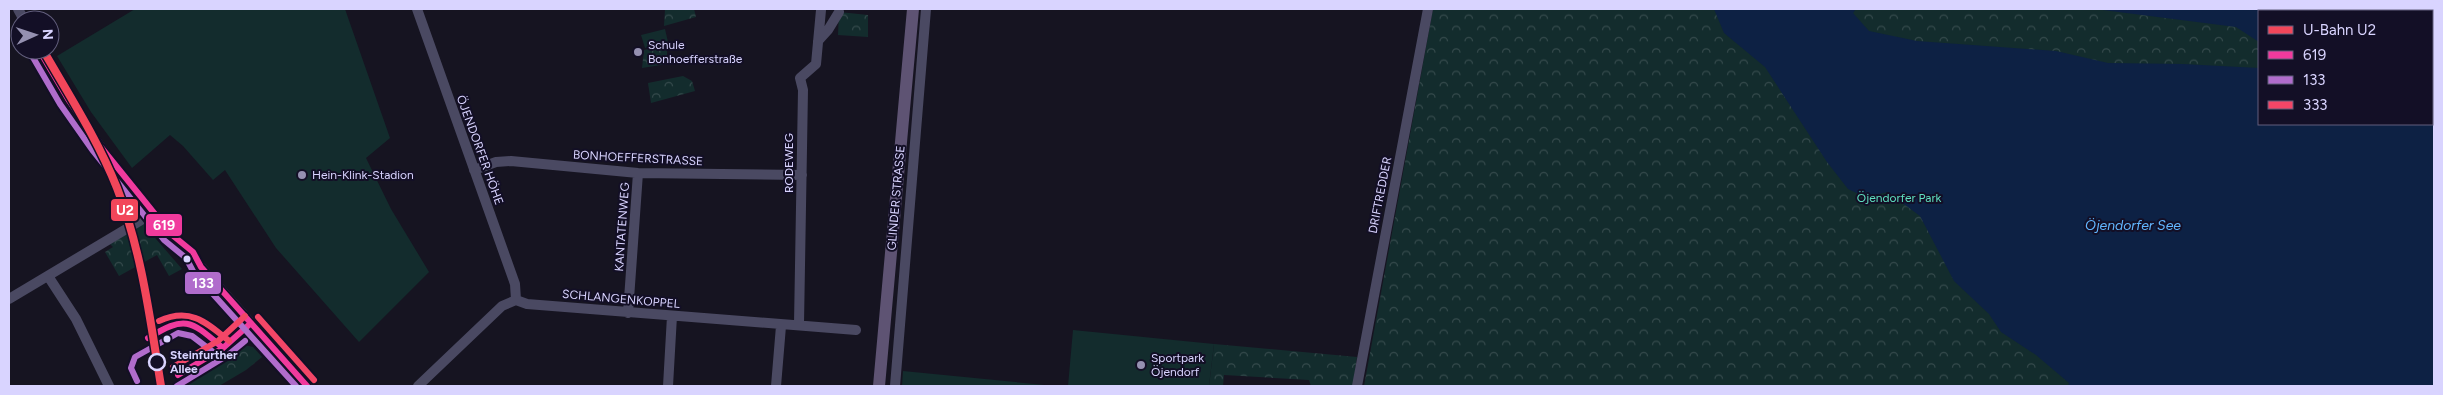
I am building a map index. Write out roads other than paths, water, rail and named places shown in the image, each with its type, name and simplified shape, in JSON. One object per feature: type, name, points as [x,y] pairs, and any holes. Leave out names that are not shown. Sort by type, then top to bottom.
[{"type":"main road","name":"GLINDER STRASSE","points":[[879,386],[913,9]]},
{"type":"street","name":"ÖJENDORFER HÖHE","points":[[417,9],[515,284],[516,300]]},
{"type":"street","points":[[895,386],[926,9]]},
{"type":"street","name":"DRIFTREDDER","points":[[1357,386],[1428,9]]},
{"type":"street","name":"RODEWEG","points":[[799,324],[803,90],[800,78],[816,64],[821,10]]},
{"type":"street","points":[[818,41],[832,26],[839,12]]},
{"type":"street","points":[[45,60],[61,89],[104,154],[171,234],[179,238],[199,258],[201,267],[307,386]]},
{"type":"street","name":"BONHOEFFERSTRASSE","points":[[474,170],[496,162],[510,161],[638,173],[802,175]]},
{"type":"street","name":"KANTATENWEG","points":[[628,313],[638,173]]},
{"type":"street","points":[[9,299],[153,213]]},
{"type":"street","points":[[48,276],[76,319],[109,386]]},
{"type":"street","points":[[418,386],[502,306],[516,300]]},
{"type":"street","name":"SCHLANGENKOPPEL","points":[[516,300],[527,304],[628,313],[781,326],[799,324],[813,328],[856,330]]},
{"type":"street","points":[[668,386],[672,316]]},
{"type":"street","points":[[776,386],[781,326]]},
{"type":"water","name":"Öjendorfer See","points":[[1714,9],[1856,9],[1853,13],[1869,31],[1917,41],[2056,51],[2108,63],[2258,68],[2258,125],[2433,125],[2433,10],[2258,10],[2258,41],[2236,27],[2095,9],[2434,10],[2434,386],[2068,386],[2069,383],[2036,355],[2001,332],[1989,314],[1954,281],[1920,216],[1888,192],[1865,197],[1848,189],[1827,162],[1765,67],[1724,33]]},
{"type":"metro line","name":"U2","points":[[49,60],[101,153],[126,212],[139,261],[161,386]]},
{"type":"place","name":"Schule Bonhoefferstraße","points":[[638,52]]},
{"type":"place","name":"Hein-Klink-Stadion","points":[[302,175]]},
{"type":"place","name":"Steinfurther Allee","points":[[157,362]]},
{"type":"place","name":"Sportpark Öjendorf","points":[[1141,365]]},
{"type":"park label","name":"Öjendorfer Park","points":[[1899,198]]}]
